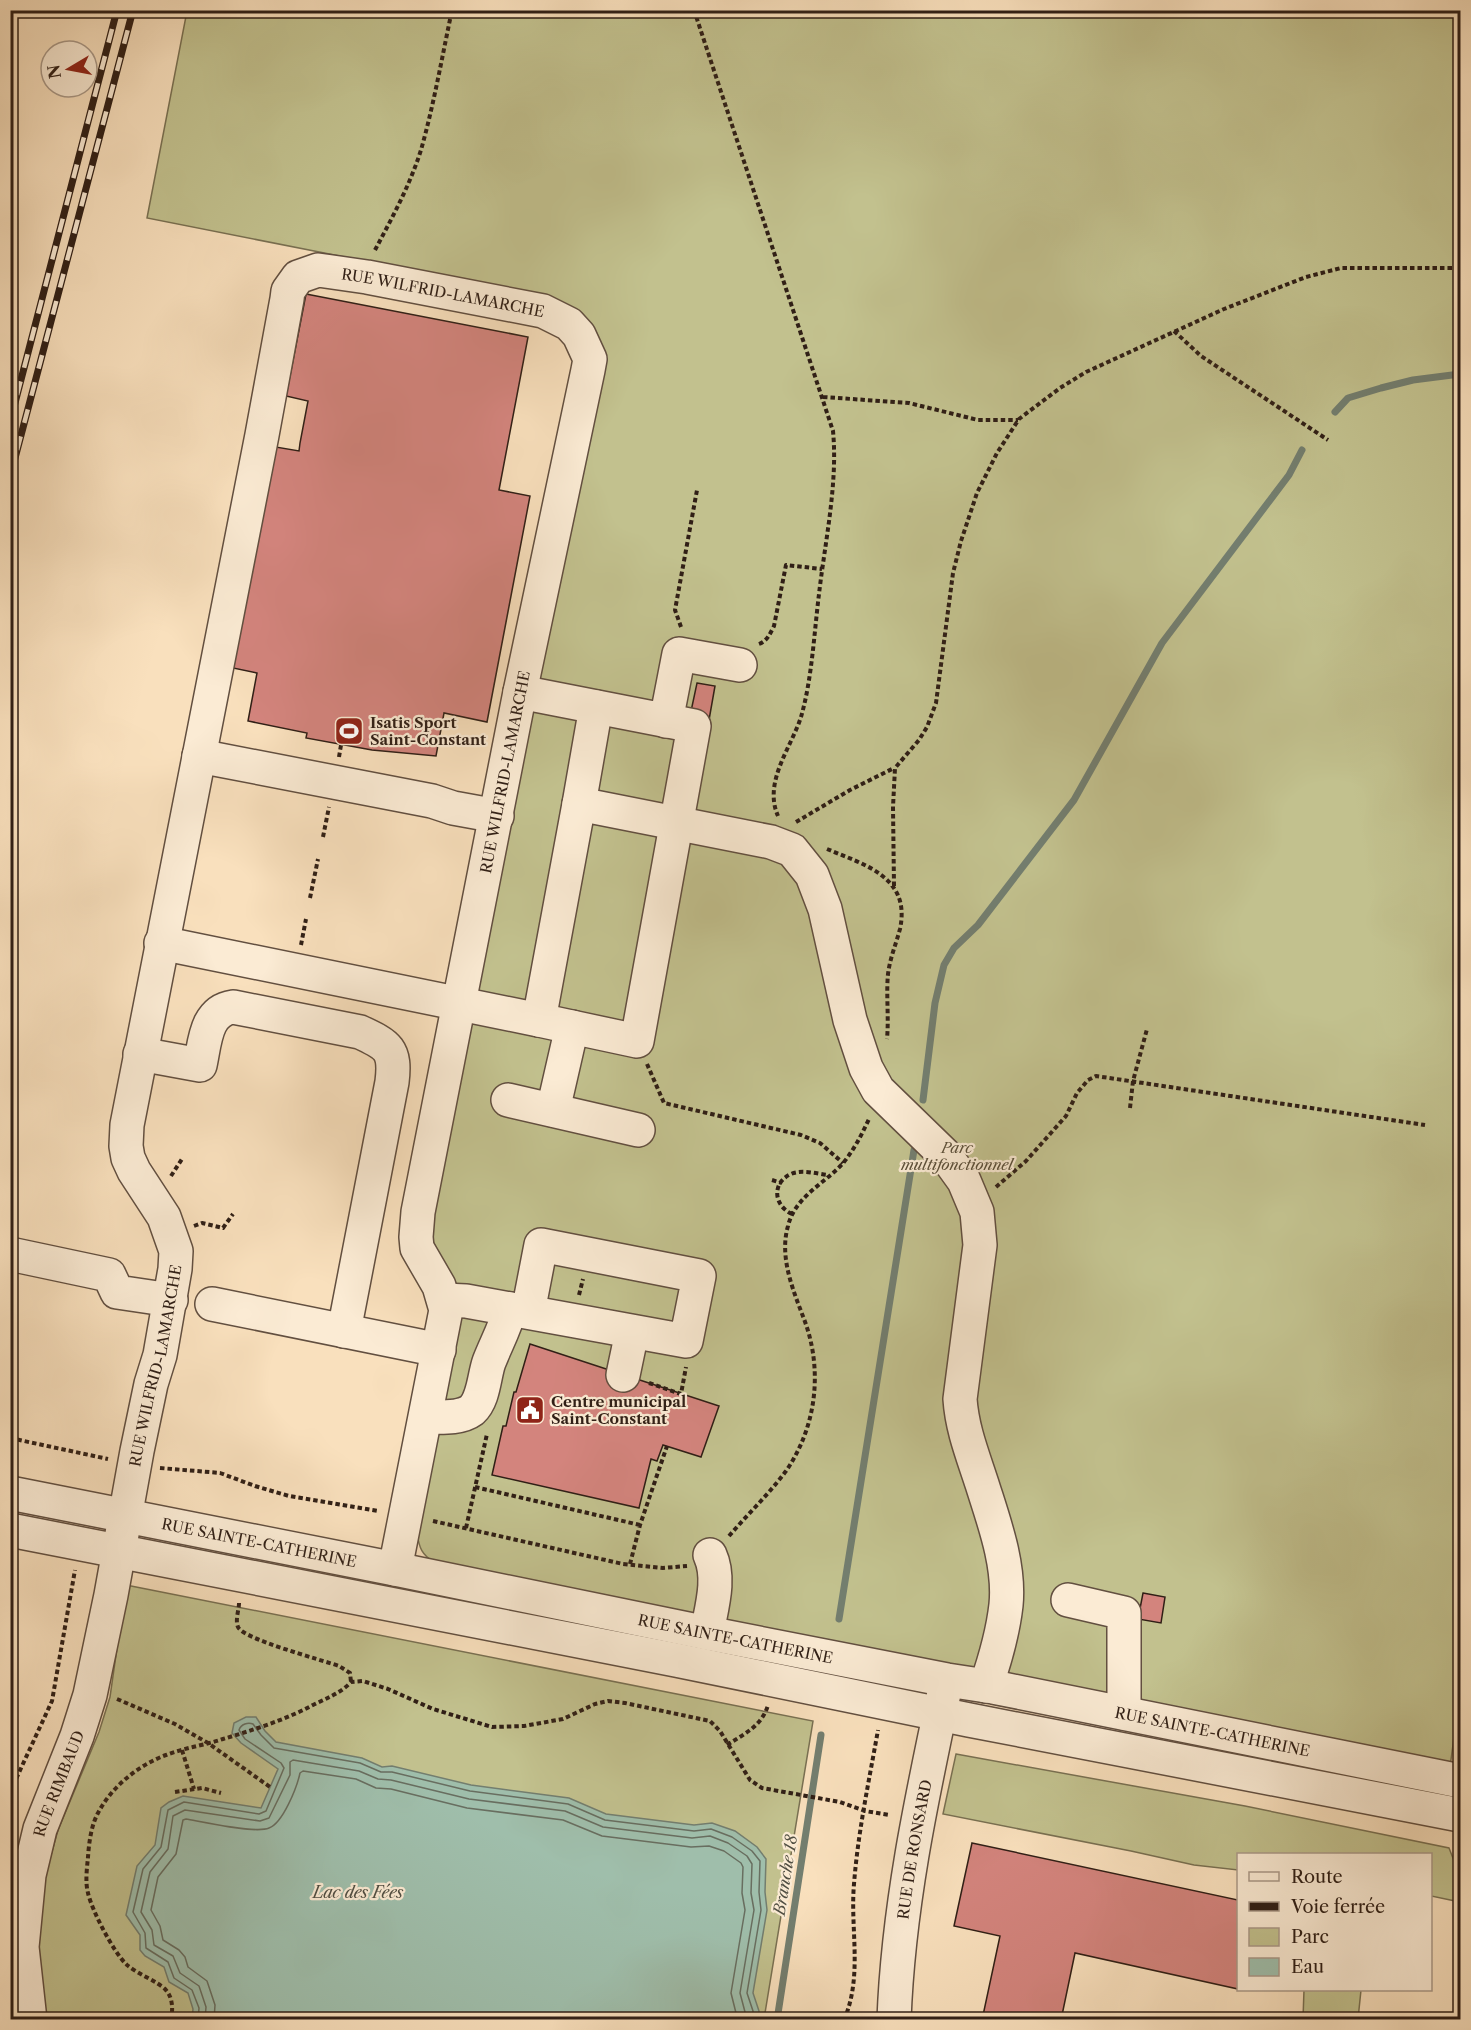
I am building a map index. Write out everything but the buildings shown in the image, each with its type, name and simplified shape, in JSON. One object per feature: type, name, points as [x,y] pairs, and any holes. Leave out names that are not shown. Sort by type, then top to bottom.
[{"type":"street","name":"RUE WILFRID-LAMARCHE","points":[[118,1552],[151,1384],[160,1355],[171,1300],[176,1260],[172,1236],[164,1217],[134,1171],[126,1146],[127,1125],[288,291],[298,277],[318,270],[367,277],[543,311],[568,324],[579,335],[590,359],[520,692],[418,1212],[417,1248],[439,1286],[446,1310],[395,1569]]},
{"type":"street","points":[[666,721],[680,654],[748,655]]},
{"type":"street","points":[[161,943],[637,1041],[694,726],[520,692]]},
{"type":"street","points":[[539,1020],[596,707]]},
{"type":"street","points":[[199,756],[432,801],[453,808],[496,816]]},
{"type":"street","points":[[579,804],[771,842],[792,850],[812,875],[825,909],[850,1020],[866,1068],[878,1090],[946,1156],[964,1181],[976,1212],[980,1245],[960,1399],[962,1421],[995,1526],[1006,1590],[1006,1606],[1000,1637],[986,1686]]},
{"type":"street","points":[[140,1054],[200,1065],[210,1021],[217,1012],[233,1007],[360,1032],[379,1041],[389,1049],[393,1056],[394,1070],[344,1331]]},
{"type":"street","points":[[553,1110],[572,1027]]},
{"type":"street","points":[[508,1100],[638,1130]]},
{"type":"street","points":[[388,1105],[438,1114]]},
{"type":"street","points":[[426,1417],[449,1417],[462,1414],[477,1404],[489,1362],[507,1319],[519,1311],[541,1245],[699,1276],[686,1341],[632,1332],[519,1311],[466,1301],[444,1300]]},
{"type":"street","points":[[10,1254],[109,1275],[117,1292],[171,1300]]},
{"type":"street","points":[[212,1304],[439,1350]]},
{"type":"street","points":[[631,1377],[632,1332]]},
{"type":"street","name":"RUE SAINTE-CATHERINE","points":[[10,1493],[1461,1781]]},
{"type":"street","points":[[10,1530],[1461,1815]]},
{"type":"street","name":"RUE RIMBAUD","points":[[30,2019],[22,1947],[29,1875],[40,1829],[77,1736],[90,1695],[118,1552]]},
{"type":"street","points":[[707,1633],[715,1584],[714,1567],[710,1555]]},
{"type":"street","points":[[1068,1600],[1124,1613],[1124,1713]]},
{"type":"street","name":"RUE DE RONSARD","points":[[894,2019],[901,1919],[923,1791],[947,1680]]},
{"type":"path","points":[[374,252],[405,190],[420,151],[452,10]]},
{"type":"path","points":[[694,10],[833,431],[834,458],[809,670],[801,714],[778,769],[774,797],[775,810],[780,822]]},
{"type":"path","points":[[795,823],[850,790],[895,768],[927,727],[936,703],[953,573],[961,541],[977,493],[997,453],[1019,420],[1059,388],[1086,372],[1224,309],[1306,277],[1341,268],[1461,268]]},
{"type":"path","points":[[1174,332],[1201,356],[1328,440]]},
{"type":"path","points":[[823,397],[909,403],[978,420],[1019,420]]},
{"type":"path","points":[[682,630],[675,610],[693,525],[697,490]]},
{"type":"path","points":[[748,655],[764,642],[774,626],[786,565],[822,569]]},
{"type":"path","points":[[886,1045],[889,1011],[888,972],[902,915],[894,886],[892,807],[895,768]]},
{"type":"path","points":[[323,837],[330,801]]},
{"type":"path","points":[[821,846],[871,867],[894,886]]},
{"type":"path","points":[[310,898],[318,859]]},
{"type":"path","points":[[300,949],[306,920]]},
{"type":"path","points":[[1130,1108],[1133,1082],[1147,1029]]},
{"type":"path","points":[[637,1041],[664,1103],[801,1135],[820,1143],[843,1163]]},
{"type":"path","points":[[972,1201],[997,1187],[1026,1161],[1066,1116],[1077,1093],[1088,1080],[1096,1076],[1425,1125]]},
{"type":"path","points":[[431,1521],[663,1569],[701,1560],[710,1555],[785,1472],[801,1442],[811,1413],[815,1388],[814,1353],[791,1283],[786,1254],[787,1228],[792,1214],[815,1186],[843,1163],[860,1140],[873,1109]]},
{"type":"path","points":[[163,1181],[171,1175],[182,1159]]},
{"type":"path","points":[[792,1214],[779,1205],[777,1196],[782,1183],[789,1175],[799,1172],[829,1175]]},
{"type":"path","points":[[772,1180],[782,1183]]},
{"type":"path","points":[[192,1227],[202,1223],[223,1228],[233,1214]]},
{"type":"path","points":[[579,1298],[583,1276]]},
{"type":"path","points":[[631,1377],[681,1394],[687,1364]]},
{"type":"path","points":[[10,1438],[114,1460]]},
{"type":"path","points":[[630,1564],[640,1525],[667,1446]]},
{"type":"path","points":[[152,1466],[179,1471],[220,1473],[289,1496],[381,1512]]},
{"type":"path","points":[[475,1487],[640,1525]]},
{"type":"path","points":[[10,1792],[52,1701],[75,1569]]},
{"type":"path","points":[[240,1601],[237,1621],[242,1633],[339,1666],[350,1673],[351,1682]]},
{"type":"path","points":[[171,2019],[171,1997],[164,1988],[143,1977],[125,1963],[103,1930],[87,1893],[89,1839],[97,1814],[109,1796],[131,1774],[150,1762],[295,1714],[344,1690],[351,1682],[363,1681],[388,1689],[433,1709],[492,1726],[508,1727],[563,1719],[595,1704],[608,1701],[710,1721],[720,1731],[750,1780],[762,1788],[840,1802],[864,1811],[889,1815]]},
{"type":"path","points":[[110,1697],[175,1724],[207,1743],[270,1787]]},
{"type":"path","points":[[727,1745],[757,1726],[768,1704]]},
{"type":"path","points":[[844,2019],[850,2006],[854,1986],[854,1883],[878,1726]]},
{"type":"path","points":[[182,1750],[194,1789]]},
{"type":"path","points":[[175,1792],[202,1788],[221,1793]]},
{"type":"green space","name":"Parc multifonctionnel","points":[[187,11],[1460,11],[1460,1693],[1450,1767],[435,1563],[424,1554],[417,1533],[441,1261],[433,1241],[433,1217],[599,369],[542,296],[147,218]]},
{"type":"green space","points":[[126,1585],[813,1721],[764,2019],[46,2020],[40,1977],[39,1944],[44,1880],[58,1830],[99,1732],[110,1697]]},
{"type":"green space","points":[[956,1754],[1245,1806],[1449,1848],[1458,1875],[1460,1902],[1432,1896],[1432,1853],[1237,1853],[1237,1870],[1194,1865],[943,1814]]},
{"type":"green space","points":[[1304,1991],[1361,1991],[1358,2019],[1303,2019]]},
{"type":"water","name":"Lac des Fées","points":[[246,1717],[256,1717],[276,1742],[362,1758],[382,1767],[392,1766],[471,1785],[569,1798],[606,1814],[694,1825],[712,1823],[735,1831],[757,1847],[766,1859],[767,1910],[753,1993],[759,2011],[758,2019],[192,2019],[193,2009],[188,1993],[169,1982],[164,1967],[145,1956],[140,1950],[140,1935],[126,1915],[137,1866],[155,1845],[161,1808],[183,1796],[261,1808],[278,1769],[241,1743],[232,1733],[234,1723]]},
{"type":"waterway","points":[[1335,412],[1348,398],[1413,380],[1460,374]]},
{"type":"waterway","points":[[923,1100],[935,1003],[944,965],[954,948],[978,925],[1074,800],[1162,643],[1289,475],[1302,450]]},
{"type":"waterway","points":[[839,1619],[914,1150]]},
{"type":"waterway","name":"Branche 18","points":[[777,2020],[821,1735]]},
{"type":"railway","points":[[10,422],[117,10]]},
{"type":"railway","points":[[10,477],[133,10]]},
{"type":"place","name":"Isatis Sport Saint-Constant","points":[[349,731]]},
{"type":"place","name":"Centre municipal Saint-Constant","points":[[530,1410]]}]
